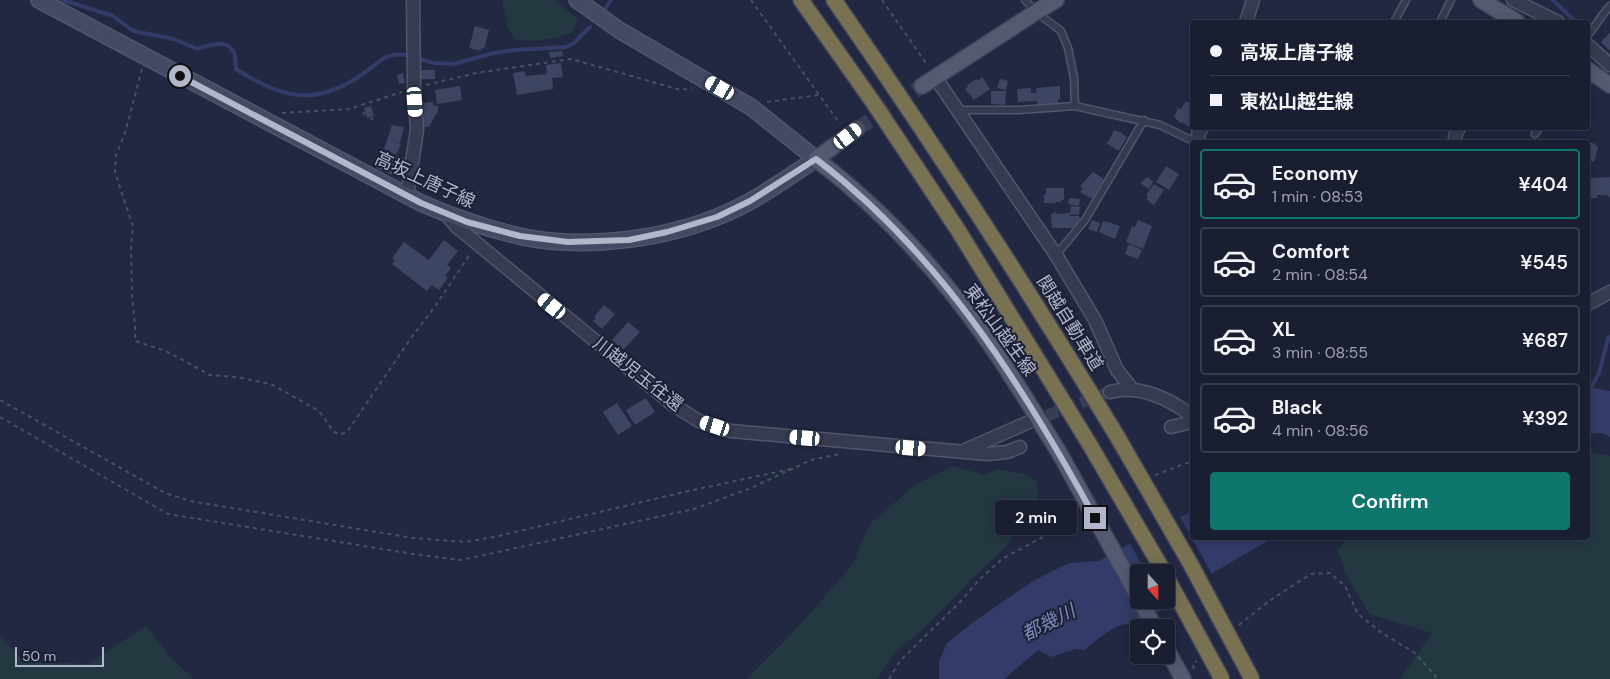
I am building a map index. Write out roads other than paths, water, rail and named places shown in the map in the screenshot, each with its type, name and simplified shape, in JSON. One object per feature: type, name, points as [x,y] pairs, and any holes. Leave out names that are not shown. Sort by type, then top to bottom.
[{"type":"highway","points":[[801,0],[875,105],[958,230],[1090,445],[1159,564]]},
{"type":"highway","name":"関越自動車道","points":[[834,0],[979,214],[1049,323],[1190,563],[1252,679]]},
{"type":"highway","points":[[1175,593],[1222,679]]},
{"type":"main road","name":"高坂上唐子線","points":[[38,0],[407,195],[467,222],[520,236],[568,242],[629,240],[667,232],[717,217],[750,201],[816,159]]},
{"type":"main road","points":[[577,0],[619,30],[754,110],[816,159],[853,133]]},
{"type":"main road","points":[[922,86],[1056,0]]},
{"type":"main road","points":[[1481,0],[1511,20]]},
{"type":"main road","points":[[1590,71],[1610,85]]},
{"type":"main road","name":"東松山越生線","points":[[816,159],[846,182],[888,220],[944,283],[989,342],[1060,454],[1130,582]]},
{"type":"main road","points":[[1175,659],[1188,675]]},
{"type":"street","points":[[407,195],[417,130],[414,88],[413,0]]},
{"type":"street","points":[[1247,20],[1253,0]]},
{"type":"street","points":[[1513,0],[1527,3],[1555,20]]},
{"type":"street","points":[[1590,47],[1610,65]]},
{"type":"street","points":[[936,77],[1056,255],[1096,320],[1117,370],[1133,390]]},
{"type":"street","name":"川越児玉往還","points":[[445,213],[457,227],[477,244],[672,404],[699,421],[731,431],[960,452],[987,454],[1007,452],[1020,447]]},
{"type":"street","points":[[1590,303],[1610,292]]},
{"type":"street","points":[[1110,392],[1121,389],[1152,394],[1180,406],[1190,414]]},
{"type":"street","points":[[960,452],[1029,422]]},
{"type":"street","points":[[1171,427],[1190,422]]},
{"type":"lane","points":[[1025,0],[1036,12],[1061,30],[1068,48],[1074,78],[1075,106]]},
{"type":"lane","points":[[1395,20],[1406,0]]},
{"type":"lane","points":[[1441,20],[1451,0]]},
{"type":"lane","points":[[1515,20],[1527,3]]},
{"type":"lane","points":[[1590,33],[1610,6]]},
{"type":"lane","points":[[958,110],[1019,110],[1075,106],[1144,120],[1192,140]]},
{"type":"lane","points":[[1056,255],[1085,220],[1144,120]]},
{"type":"water","points":[[1590,387],[1610,391],[1610,437],[1602,433],[1590,434]]},
{"type":"water","name":"都幾川","points":[[1190,512],[1190,540],[1270,540],[1216,571],[1175,600],[1175,564],[1130,564],[1130,609],[1163,609],[1148,619],[1130,619],[1130,624],[1117,627],[1084,650],[1076,649],[1051,657],[1038,650],[1004,679],[939,679],[939,661],[947,643],[972,623],[1033,581],[1069,563],[1098,561]]},
{"type":"waterway","points":[[63,0],[113,16],[133,31],[174,39],[197,49],[217,44],[227,45],[234,53],[236,69],[268,87],[297,95],[327,92],[343,86],[360,76],[382,59],[394,55],[410,56]]},
{"type":"waterway","points":[[604,10],[611,0]]},
{"type":"waterway","points":[[1553,0],[1574,20]]},
{"type":"waterway","points":[[417,58],[434,63],[453,64],[494,53],[566,47],[574,43],[590,27]]},
{"type":"waterway","points":[[1590,389],[1599,373],[1610,337]]},
{"type":"tunnel","points":[[857,129],[922,86]]},
{"type":"tunnel","points":[[1030,422],[1110,392]]}]
